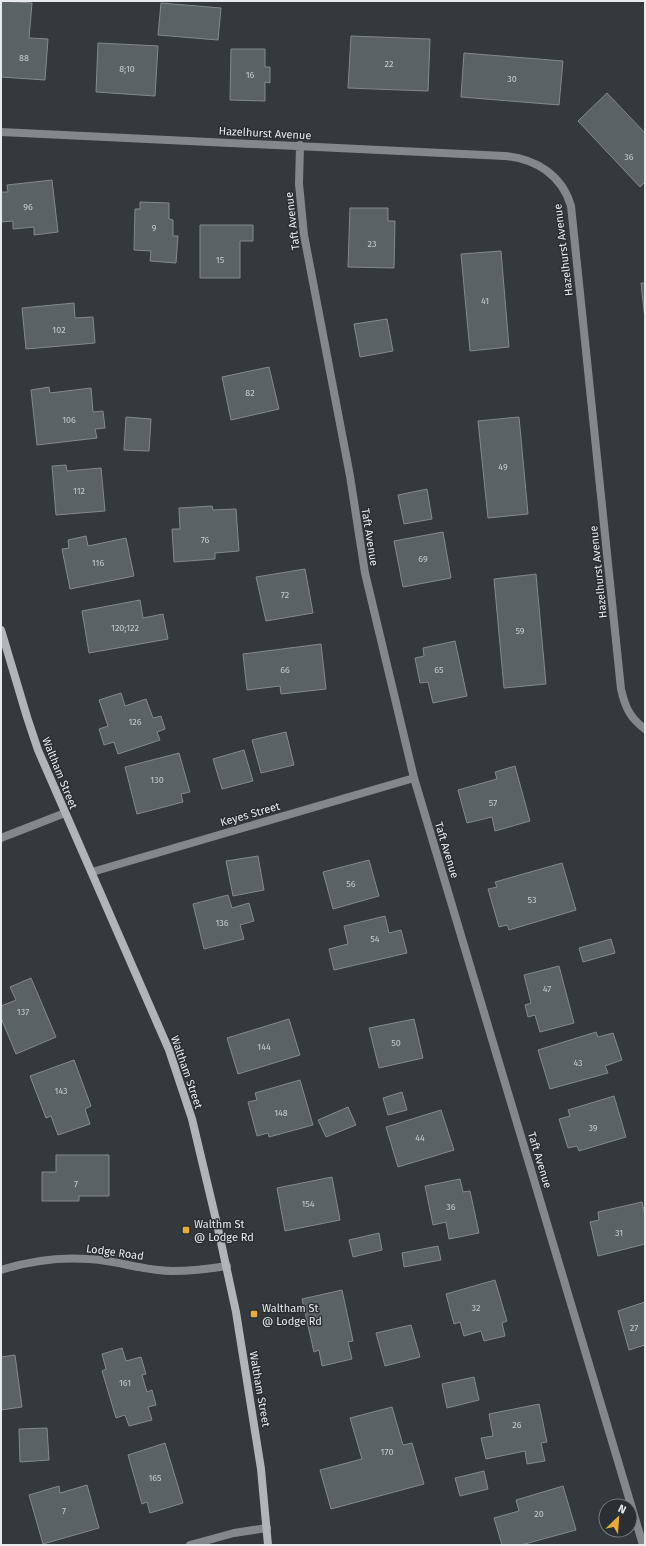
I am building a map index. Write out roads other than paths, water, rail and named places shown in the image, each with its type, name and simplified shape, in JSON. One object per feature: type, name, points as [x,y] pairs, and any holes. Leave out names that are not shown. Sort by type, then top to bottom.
[{"type":"main road","name":"Waltham Street","points":[[1,630],[27,717],[46,768],[160,1029],[178,1074],[198,1143],[227,1266],[236,1312],[261,1469],[268,1545]]},
{"type":"street","name":"Hazelhurst Avenue","points":[[1,132],[300,145],[515,157],[536,164],[555,177],[562,185],[571,206],[621,690],[627,711],[635,721],[645,729]]},
{"type":"street","name":"Taft Avenue","points":[[300,145],[299,184],[304,235],[350,476],[365,573],[414,778],[644,1545]]},
{"type":"street","name":"Keyes Street","points":[[92,872],[414,778]]},
{"type":"street","points":[[1,838],[65,813]]},
{"type":"street","name":"Lodge Road","points":[[1,1270],[37,1262],[71,1258],[104,1260],[172,1271],[227,1266]]},
{"type":"street","points":[[190,1545],[224,1535],[267,1528]]},
{"type":"place","name":"Walthm St @ Lodge Rd","points":[[186,1230]]},
{"type":"place","name":"Waltham St @ Lodge Rd","points":[[254,1314]]}]
